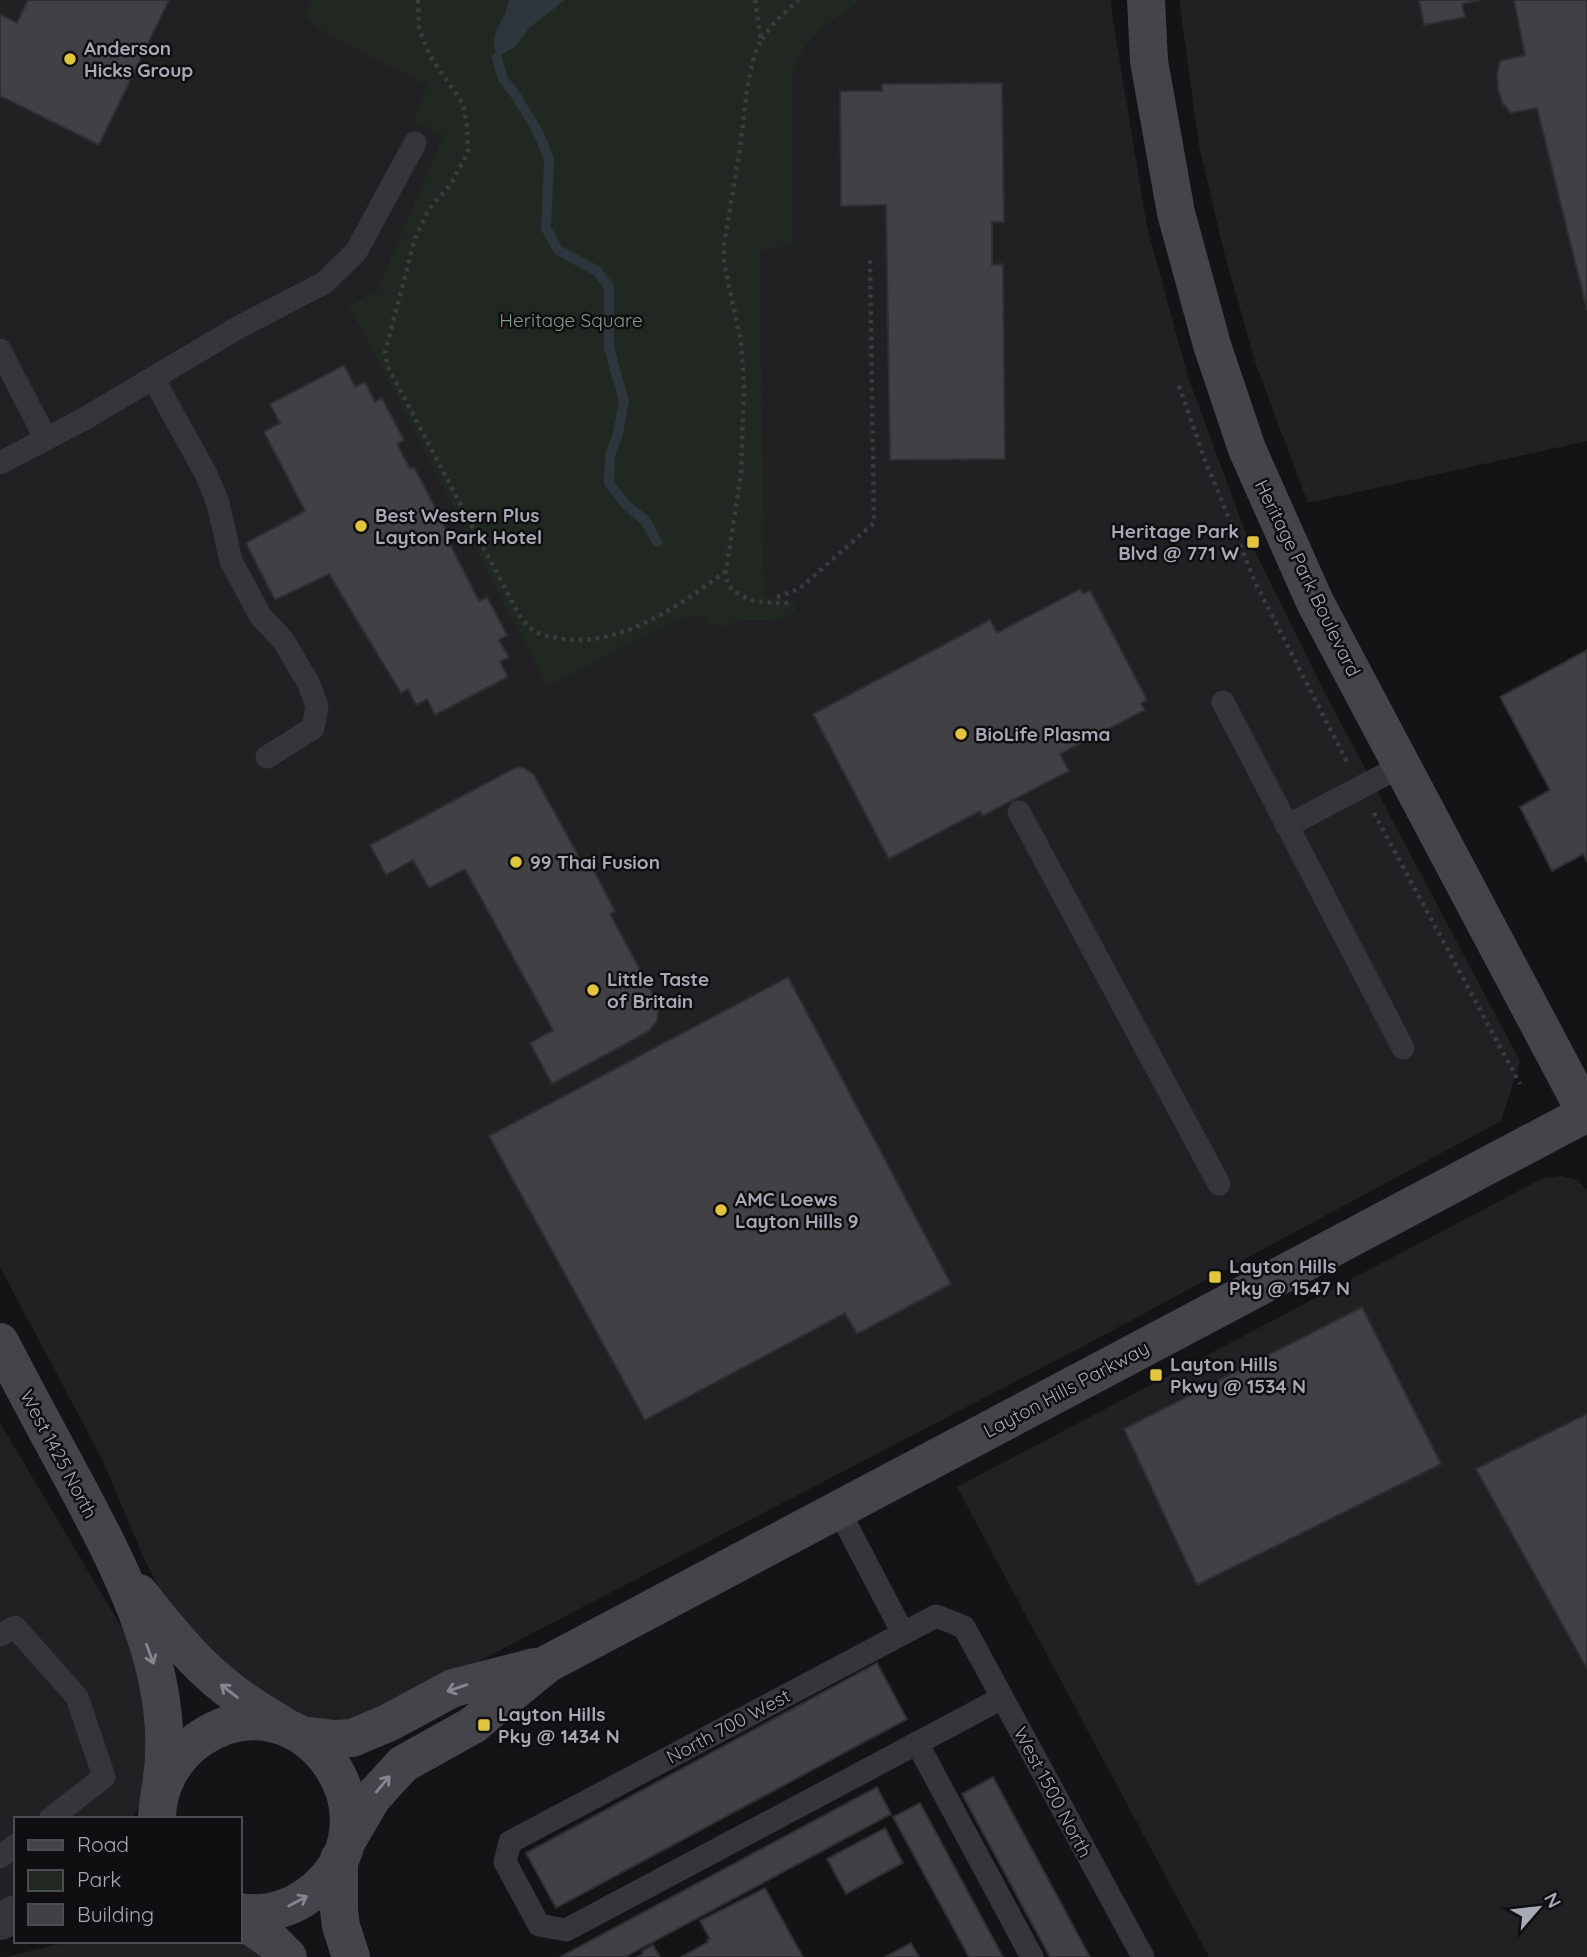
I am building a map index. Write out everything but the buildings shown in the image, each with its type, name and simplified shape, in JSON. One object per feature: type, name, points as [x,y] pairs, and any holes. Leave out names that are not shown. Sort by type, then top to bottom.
[{"type":"street","name":"Heritage Park Boulevard","points":[[1146,0],[1149,61],[1176,213],[1212,345],[1242,436],[1315,602],[1587,1114]]},
{"type":"street","name":"Layton Hills Parkway","points":[[242,1912],[269,1912],[293,1905],[320,1886],[372,1798],[402,1764],[473,1725],[547,1664],[1587,1114]]},
{"type":"street","name":"West 1425 North","points":[[0,1342],[119,1566],[160,1686],[165,1744],[156,1809]]},
{"type":"street","name":"West 1425 North","points":[[119,1566],[198,1665],[236,1697],[294,1731]]},
{"type":"street","name":"Layton Hills Parkway","points":[[156,1809],[171,1770],[184,1752],[209,1734],[232,1726],[269,1723],[335,1740],[352,1738],[388,1723],[453,1688],[547,1664]]},
{"type":"street","points":[[294,1731],[321,1750],[340,1777],[348,1810],[339,1910],[351,1957]]},
{"type":"street","points":[[242,1920],[272,1941],[288,1957]]},
{"type":"lane","points":[[0,463],[239,327],[324,283],[356,252],[415,143]]},
{"type":"lane","points":[[0,350],[46,439]]},
{"type":"lane","points":[[153,378],[206,474],[218,503],[231,561],[261,617],[283,640],[309,684],[317,706],[313,728],[267,757]]},
{"type":"lane","points":[[1223,702],[1403,1048]]},
{"type":"lane","points":[[1287,826],[1401,766]]},
{"type":"lane","points":[[1019,812],[1219,1184]]},
{"type":"lane","points":[[838,1509],[903,1633]]},
{"type":"lane","name":"North 700 West","points":[[918,1743],[566,1930],[539,1925],[505,1861],[510,1842],[936,1616],[964,1627]]},
{"type":"lane","name":"West 1500 North","points":[[964,1627],[1143,1957]]},
{"type":"lane","points":[[0,1635],[15,1628],[78,1697],[104,1777],[53,1817]]},
{"type":"lane","points":[[1002,1698],[918,1743],[1032,1957]]},
{"type":"path","points":[[418,0],[419,29],[430,56],[463,104],[468,152],[452,184],[429,209],[415,238],[385,353],[388,368],[522,621],[534,631],[550,637],[582,641],[610,637],[680,603],[726,571]]},
{"type":"path","points":[[755,0],[761,40]]},
{"type":"path","points":[[790,603],[758,603],[745,598],[727,584],[726,571],[740,474],[744,386],[741,342],[724,263],[723,244],[754,56],[761,40],[773,24],[798,0]]},
{"type":"path","points":[[777,597],[799,589],[874,523],[870,259]]},
{"type":"path","points":[[1179,386],[1205,460],[1256,584],[1360,787],[1520,1084]]},
{"type":"shaded area","points":[[0,0],[1111,0],[1147,227],[1188,377],[1245,531],[1323,689],[1520,1061],[1501,1121],[1080,1348],[370,1718],[354,1724],[307,1719],[249,1689],[164,1599],[103,1461],[0,1267]]},
{"type":"shaded area","points":[[509,0],[565,0],[529,28],[516,46],[497,58],[494,48],[495,34]]},
{"type":"shaded area","points":[[1179,0],[1587,0],[1587,441],[1308,503],[1256,365],[1224,252],[1199,145]]},
{"type":"shaded area","points":[[1561,1176],[1577,1180],[1587,1190],[1587,1957],[1209,1957],[957,1487],[1528,1186],[1544,1178]]},
{"type":"shaded area","points":[[0,1423],[128,1638],[149,1707],[143,1795],[134,1817],[14,1817],[14,1901],[0,1906]]},
{"type":"shaded area","points":[[242,1942],[264,1957],[5,1957],[64,1943]]},
{"type":"green space","name":"Heritage Square","points":[[312,0],[861,0],[818,32],[803,51],[797,64],[792,79],[793,245],[760,250],[764,597],[777,597],[795,605],[795,613],[773,620],[746,620],[726,626],[708,624],[704,617],[681,618],[547,686],[349,306],[377,290],[443,136],[413,121],[427,85],[320,31],[304,16]]},
{"type":"waterway","points":[[497,58],[503,79],[538,132],[549,159],[546,228],[558,250],[597,271],[609,287],[609,348],[624,401],[618,433],[610,455],[609,483],[626,505],[645,520],[657,542]]},
{"type":"place","name":"Anderson Hicks Group","points":[[70,59]]},
{"type":"place","name":"Best Western Plus Layton Park Hotel","points":[[361,526]]},
{"type":"place","name":"Heritage Park Blvd @ 771 W","points":[[1253,542]]},
{"type":"place","name":"BioLife Plasma","points":[[961,734]]},
{"type":"place","name":"99 Thai Fusion","points":[[516,862]]},
{"type":"place","name":"Little Taste of Britain","points":[[593,990]]},
{"type":"place","name":"AMC Loews Layton Hills 9","points":[[721,1210]]},
{"type":"place","name":"Layton Hills Pky @ 1547 N","points":[[1215,1277]]},
{"type":"place","name":"Layton Hills Pkwy @ 1534 N","points":[[1156,1375]]},
{"type":"place","name":"Layton Hills Pky @ 1434 N","points":[[484,1725]]}]
